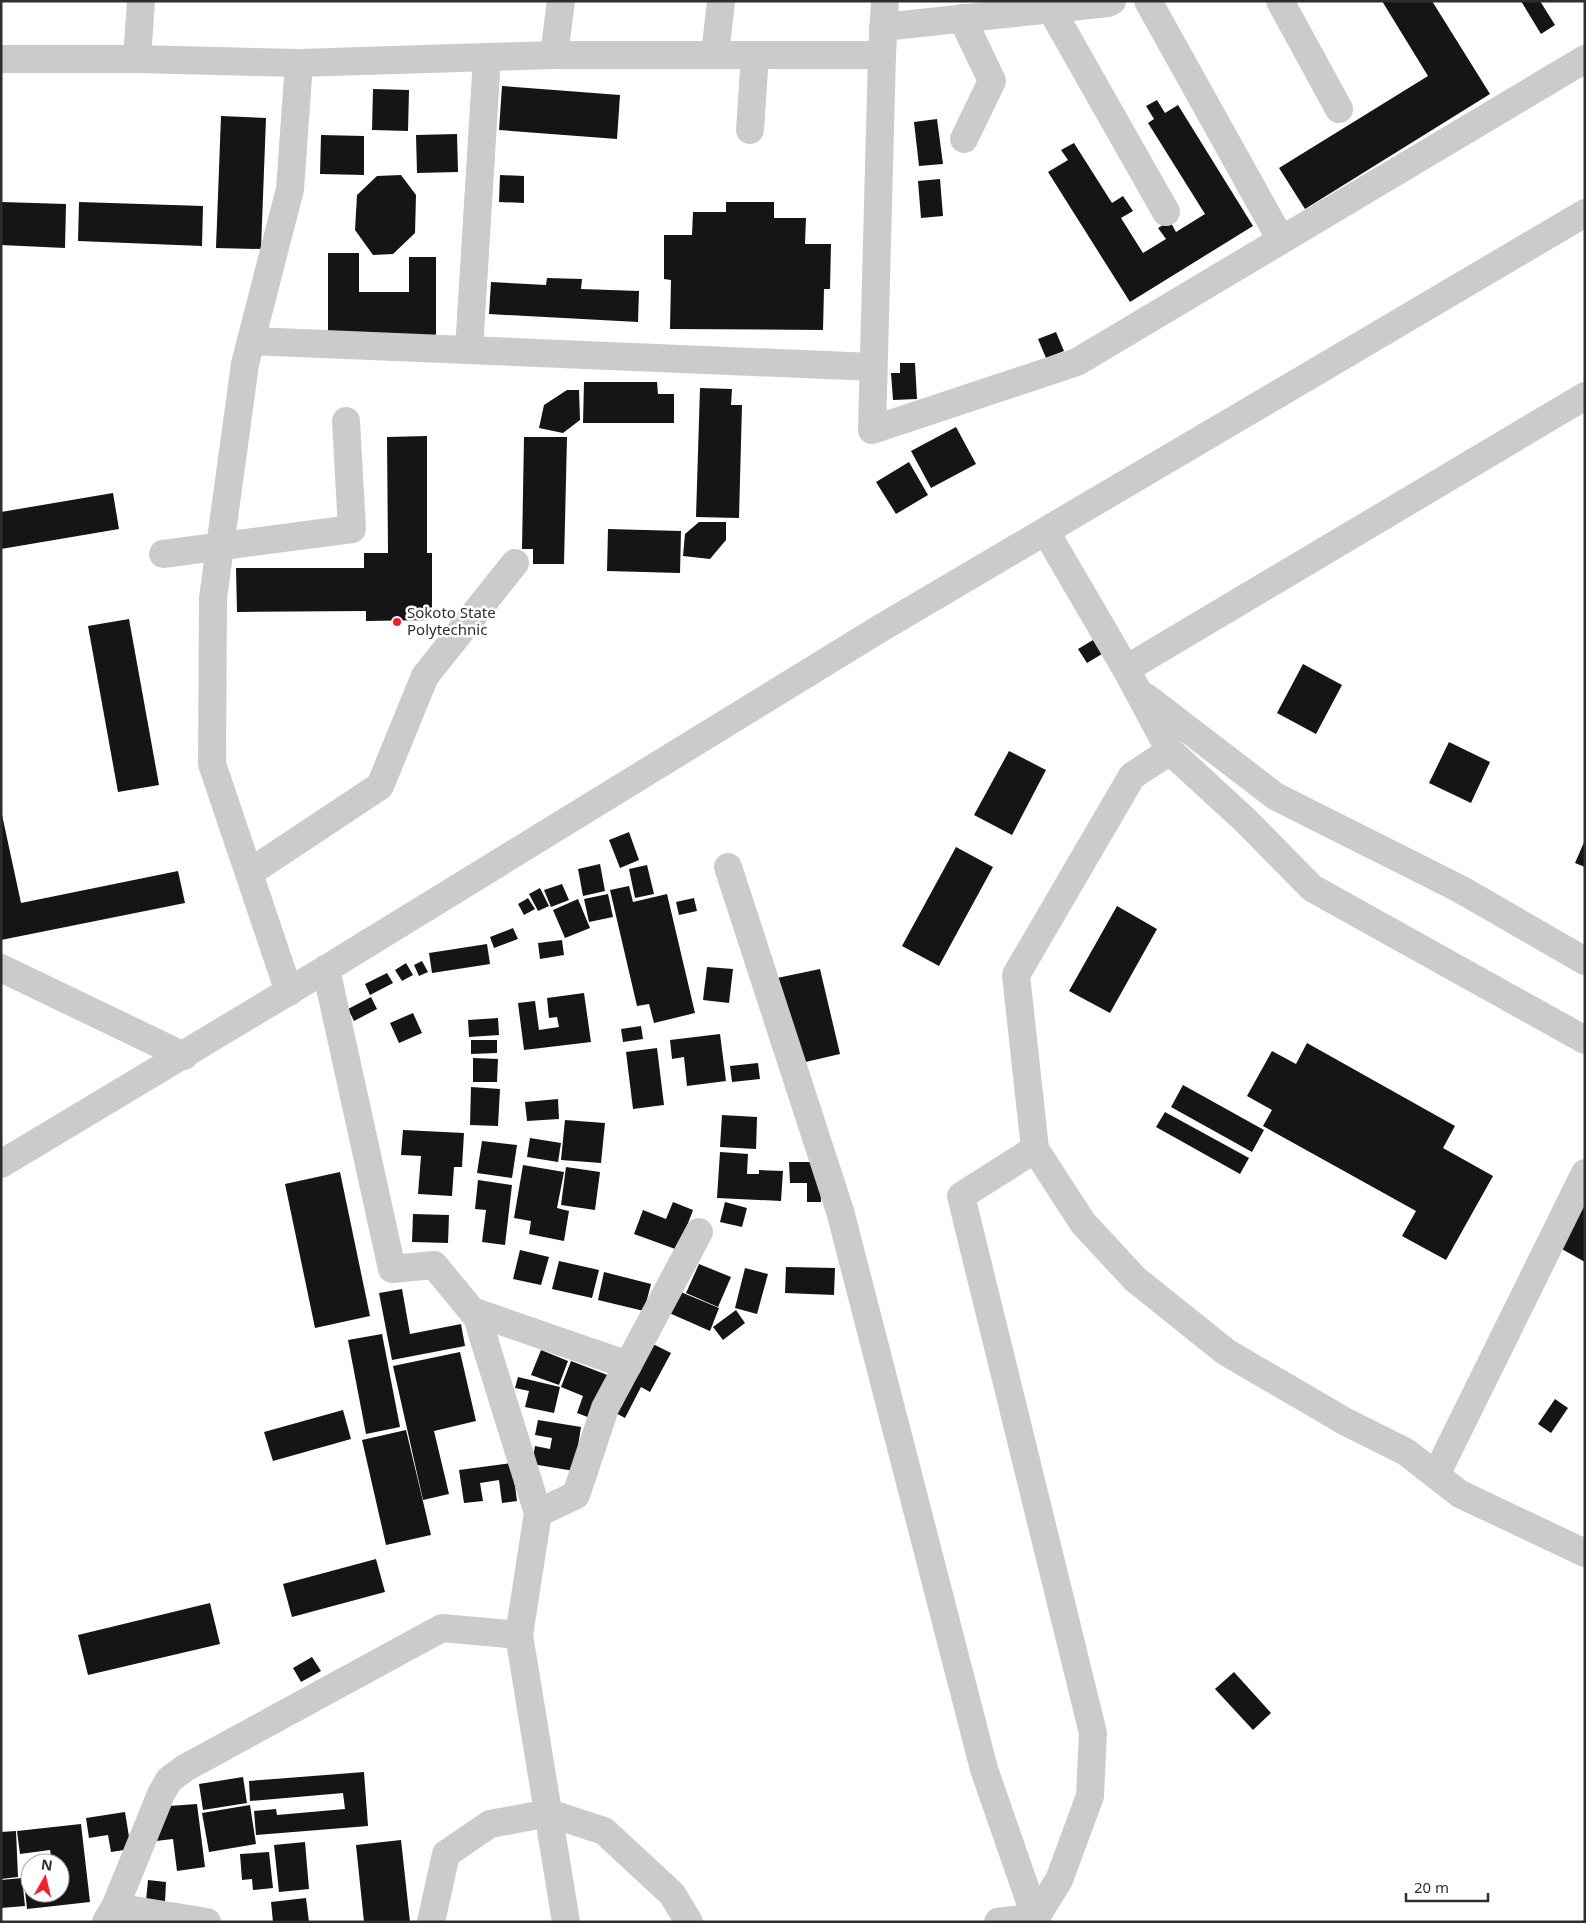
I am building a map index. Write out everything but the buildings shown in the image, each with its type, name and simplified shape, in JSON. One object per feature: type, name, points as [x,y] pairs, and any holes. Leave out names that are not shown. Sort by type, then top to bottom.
[{"type":"street","points":[[137,59],[141,1]]},
{"type":"street","points":[[554,55],[561,1]]},
{"type":"street","points":[[715,55],[721,1]]},
{"type":"street","points":[[1112,1],[1108,3],[962,18],[884,14],[872,430],[1077,362],[1585,59]]},
{"type":"street","points":[[1148,1],[1282,240]]},
{"type":"street","points":[[1280,1],[1339,109]]},
{"type":"street","points":[[1051,9],[1166,212]]},
{"type":"street","points":[[962,18],[992,81],[964,139]]},
{"type":"street","points":[[1,59],[137,59],[299,63],[554,55],[882,55]]},
{"type":"street","points":[[750,130],[755,55]]},
{"type":"street","points":[[469,350],[487,57]]},
{"type":"street","points":[[289,992],[212,764],[213,598],[244,364],[290,189],[299,63]]},
{"type":"street","points":[[1,1164],[184,1056],[881,628],[1585,213]]},
{"type":"street","points":[[250,341],[873,367]]},
{"type":"street","points":[[1132,680],[1585,396]]},
{"type":"street","points":[[163,554],[352,529],[346,421]]},
{"type":"street","points":[[1046,532],[1132,680],[1170,751],[1245,820],[1312,888],[1585,1040]]},
{"type":"street","points":[[249,873],[380,786],[425,676],[515,563]]},
{"type":"street","points":[[1132,680],[1275,796],[1460,889],[1585,961]]},
{"type":"street","points":[[1170,751],[1132,776],[1016,975],[1035,1149],[1083,1223],[1135,1280],[1226,1352],[1346,1422],[1406,1452],[1460,1494],[1585,1553]]},
{"type":"street","points":[[728,867],[840,1211],[984,1769],[1036,1920]]},
{"type":"street","points":[[1,968],[184,1056]]},
{"type":"street","points":[[326,969],[392,1269],[434,1265],[477,1317],[538,1513],[519,1635],[566,1922]]},
{"type":"street","points":[[1035,1149],[961,1196],[1092,1733],[1090,1796],[1059,1880],[1036,1920]]},
{"type":"street","points":[[1436,1475],[1585,1173]]},
{"type":"street","points":[[538,1513],[576,1495],[605,1408],[700,1232]]},
{"type":"street","points":[[472,1311],[628,1366]]},
{"type":"street","points":[[207,1922],[113,1917],[161,1794],[169,1780],[185,1768],[442,1628],[519,1635]]},
{"type":"street","points":[[431,1922],[446,1854],[490,1824],[549,1813],[604,1831],[672,1894],[689,1922]]},
{"type":"street","points":[[998,1922],[1036,1920]]},
{"type":"place","name":"Sokoto State Polytechnic","points":[[397,622]]}]
